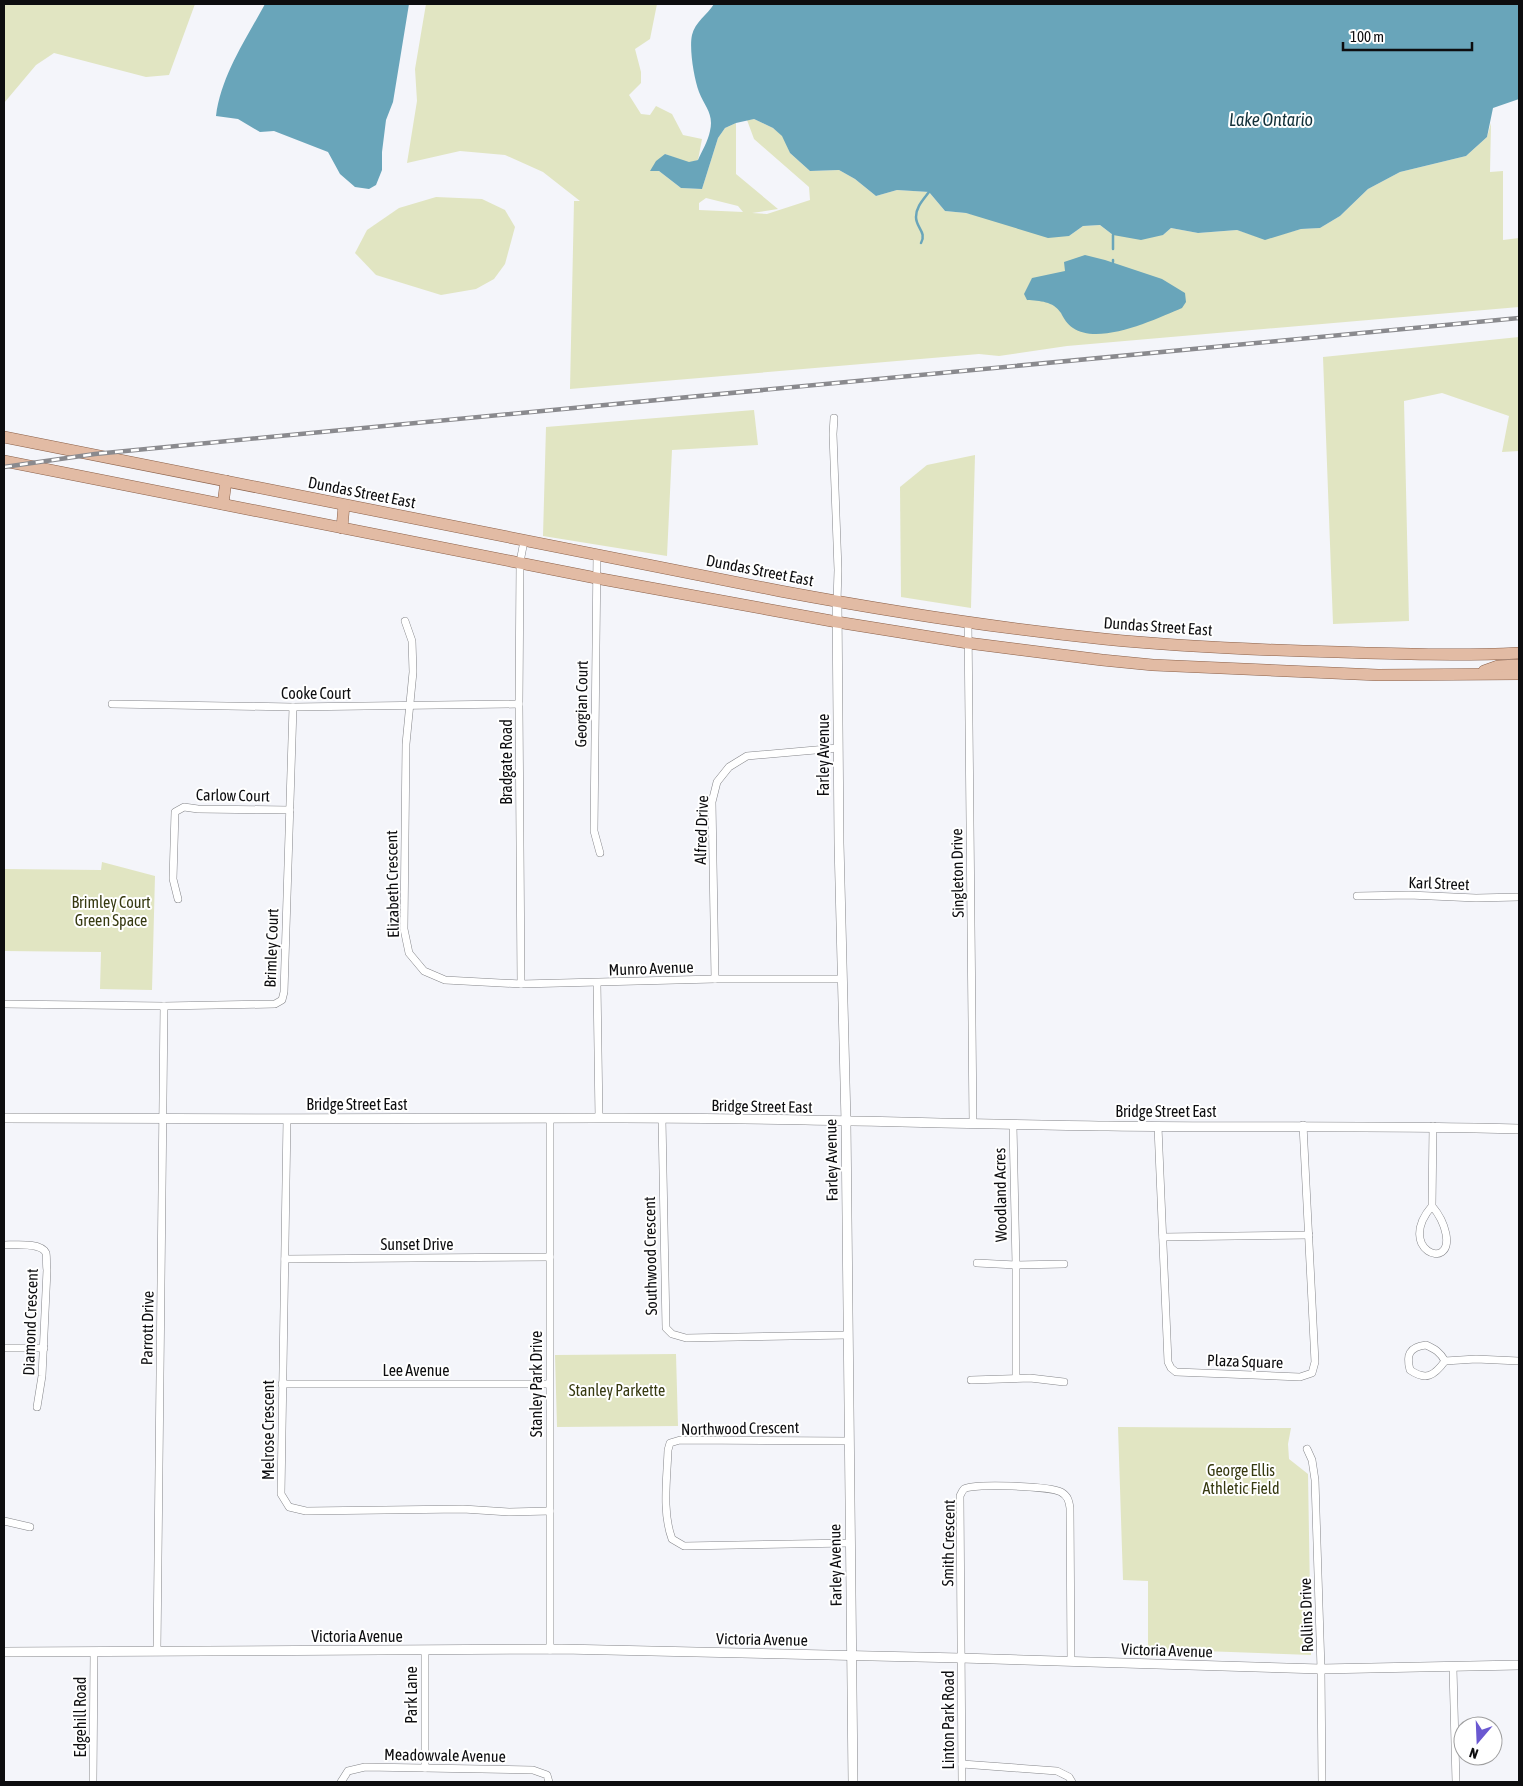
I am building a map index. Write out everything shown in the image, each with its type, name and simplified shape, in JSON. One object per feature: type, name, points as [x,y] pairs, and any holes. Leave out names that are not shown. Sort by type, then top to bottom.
[{"type":"main road","name":"Dundas Street East","points":[[4,437],[837,602],[968,622],[1104,639],[1257,649],[1422,654],[1519,653]]},
{"type":"main road","points":[[4,461],[776,612],[968,643],[1153,665],[1378,675],[1519,674]]},
{"type":"main road","points":[[223,504],[226,481]]},
{"type":"main road","points":[[342,528],[344,505]]},
{"type":"main road","points":[[776,612],[780,591]]},
{"type":"main road","points":[[1475,675],[1498,666],[1519,665]]},
{"type":"street","name":"Farley Avenue","points":[[834,418],[838,570],[838,748],[846,1122],[852,1782]]},
{"type":"street","name":"Bradgate Road","points":[[521,984],[519,704],[520,562],[524,541]]},
{"type":"street","name":"Georgian Court","points":[[597,554],[594,831],[600,853]]},
{"type":"street","name":"Elizabeth Crescent","points":[[405,621],[413,651],[406,744],[403,902],[404,930],[409,953],[424,971],[445,980],[521,984],[596,983]]},
{"type":"street","name":"Singleton Drive","points":[[968,622],[973,1124]]},
{"type":"street","name":"Cooke Court","points":[[112,704],[293,707],[519,704]]},
{"type":"street","name":"Brimley Court","points":[[4,1004],[164,1006],[275,1004],[282,1000],[284,992],[293,707]]},
{"type":"street","name":"Alfred Drive","points":[[715,979],[712,802],[717,782],[729,767],[747,756],[838,748]]},
{"type":"street","name":"Carlow Court","points":[[178,899],[173,879],[175,812],[184,807],[198,809],[290,810]]},
{"type":"street","name":"Karl Street","points":[[1357,896],[1519,897]]},
{"type":"street","name":"Munro Avenue","points":[[599,1118],[596,983],[715,979],[842,979]]},
{"type":"street","name":"Parrott Drive","points":[[157,1651],[164,1006]]},
{"type":"street","name":"Bridge Street East","points":[[4,1118],[599,1118],[1013,1125],[1433,1126],[1519,1130]]},
{"type":"street","name":"Melrose Crescent","points":[[287,1119],[282,1494],[289,1508],[306,1511],[463,1509],[509,1512],[550,1511]]},
{"type":"street","name":"Stanley Park Drive","points":[[550,1119],[550,1650]]},
{"type":"street","name":"Southwood Crescent","points":[[662,1119],[666,1328],[672,1334],[686,1338],[848,1335]]},
{"type":"street","name":"Woodland Acres","points":[[1013,1125],[1016,1378]]},
{"type":"street","name":"Plaza Square","points":[[1158,1126],[1168,1362],[1171,1368],[1176,1372],[1300,1377],[1312,1373],[1315,1362],[1303,1125]]},
{"type":"street","points":[[1432,1206],[1421,1224],[1419,1236],[1427,1252],[1438,1254],[1446,1247],[1447,1241],[1446,1231],[1432,1206],[1433,1126]]},
{"type":"street","points":[[1163,1237],[1309,1235]]},
{"type":"street","name":"Diamond Crescent","points":[[4,1245],[36,1245],[46,1253],[44,1348],[41,1393],[37,1407]]},
{"type":"street","name":"Sunset Drive","points":[[285,1259],[550,1257]]},
{"type":"street","name":"Woodland Acres","points":[[978,1263],[1016,1265],[1064,1264]]},
{"type":"street","points":[[1426,1345],[1442,1354],[1444,1361],[1437,1371],[1424,1377],[1410,1370],[1408,1364],[1412,1349],[1426,1345]]},
{"type":"street","points":[[4,1348],[44,1348]]},
{"type":"street","points":[[1444,1361],[1476,1359],[1519,1361]]},
{"type":"street","points":[[971,1380],[1016,1378],[1064,1382]]},
{"type":"street","name":"Lee Avenue","points":[[282,1384],[549,1384]]},
{"type":"street","name":"Northwood Crescent","points":[[848,1441],[680,1440],[670,1443],[668,1450],[666,1506],[667,1526],[672,1539],[684,1546],[850,1542]]},
{"type":"street","name":"Rollins Drive","points":[[1307,1449],[1312,1460],[1315,1480],[1321,1670],[1322,1782]]},
{"type":"street","name":"Smith Crescent","points":[[961,1658],[960,1496],[964,1489],[973,1486],[1019,1486],[1060,1491],[1068,1498],[1070,1508],[1071,1661]]},
{"type":"street","points":[[4,1521],[30,1527]]},
{"type":"street","name":"Victoria Avenue","points":[[4,1652],[550,1650],[961,1658],[1321,1670],[1519,1665]]},
{"type":"street","name":"Park Lane","points":[[425,1651],[425,1768]]},
{"type":"street","name":"Edgehill Road","points":[[93,1782],[94,1652]]},
{"type":"street","name":"Linton Park Road","points":[[961,1658],[962,1782]]},
{"type":"street","points":[[1453,1668],[1456,1782]]},
{"type":"street","points":[[962,1764],[1057,1771],[1069,1777],[1072,1782]]},
{"type":"street","name":"Meadowvale Avenue","points":[[341,1782],[348,1772],[365,1767],[532,1770],[547,1776],[549,1782]]},
{"type":"green space","points":[[4,4],[195,4],[169,75],[146,77],[54,53],[36,65],[4,103]]},
{"type":"green space","points":[[426,4],[657,4],[650,39],[635,49],[641,72],[641,83],[629,95],[641,114],[650,115],[656,106],[672,114],[683,135],[702,139],[698,160],[689,163],[665,154],[659,171],[681,188],[702,189],[718,138],[725,128],[736,123],[736,174],[778,209],[752,213],[767,214],[810,200],[809,187],[754,139],[747,120],[754,119],[773,128],[783,136],[790,153],[810,171],[839,170],[855,179],[876,196],[897,190],[929,192],[945,211],[966,213],[1069,236],[1083,226],[1100,225],[1113,235],[1163,235],[1171,228],[1198,233],[1237,230],[1265,239],[1301,229],[1320,228],[1340,216],[1368,189],[1400,172],[1466,156],[1487,137],[1491,123],[1490,172],[1503,171],[1503,240],[1519,238],[1519,307],[1067,346],[999,356],[979,354],[570,389],[574,201],[580,201],[543,172],[505,155],[460,151],[407,163],[417,101],[415,69]],"holes":[[[706,198],[738,206],[743,212],[699,210],[699,203]]]},
{"type":"green space","points":[[436,197],[482,199],[505,210],[515,227],[505,264],[494,279],[476,289],[441,295],[376,275],[355,253],[367,230],[399,208]]},
{"type":"green space","points":[[1519,337],[1519,451],[1502,452],[1509,416],[1442,393],[1404,401],[1409,621],[1333,624],[1323,357]]},
{"type":"green space","points":[[754,410],[758,445],[672,450],[667,556],[543,536],[546,427]]},
{"type":"green space","points":[[975,455],[971,608],[901,597],[900,487],[927,465]]},
{"type":"green space","name":"Brimley Court Green Space","points":[[102,862],[155,876],[152,990],[100,989],[101,952],[4,951],[4,869],[101,870]]},
{"type":"green space","name":"Stanley Parkette","points":[[676,1354],[678,1426],[557,1427],[555,1355]]},
{"type":"green space","name":"George Ellis Athletic Field","points":[[1118,1427],[1291,1428],[1288,1444],[1289,1459],[1308,1474],[1311,1655],[1148,1649],[1148,1581],[1123,1580]]},
{"type":"water","points":[[265,4],[409,4],[393,102],[386,120],[382,170],[376,185],[369,189],[355,187],[340,174],[328,152],[274,131],[260,132],[238,119],[216,116],[223,87],[229,72],[242,44]]},
{"type":"water","name":"Lake Ontario","points":[[714,4],[1519,4],[1519,99],[1493,108],[1487,137],[1466,156],[1400,172],[1368,189],[1340,216],[1320,228],[1301,229],[1265,240],[1237,230],[1198,233],[1171,228],[1163,235],[1141,240],[1113,235],[1100,225],[1083,226],[1069,236],[1048,238],[966,213],[945,211],[929,192],[897,190],[876,196],[855,179],[839,170],[810,171],[790,153],[782,136],[773,128],[754,119],[736,123],[725,128],[718,138],[702,189],[681,188],[659,171],[650,171],[656,161],[665,154],[689,162],[698,160],[708,138],[711,120],[695,79],[691,41],[696,26]]},
{"type":"water","points":[[1085,255],[1162,279],[1185,293],[1186,302],[1182,308],[1143,324],[1128,329],[1097,334],[1084,333],[1073,328],[1058,309],[1050,304],[1027,300],[1024,294],[1032,278],[1065,271],[1064,262]]},
{"type":"waterway","points":[[921,243],[923,236],[916,221],[916,213],[929,192]]},
{"type":"waterway","points":[[1113,235],[1113,249]]},
{"type":"railway","points":[[4,467],[95,454],[1519,318]]}]
